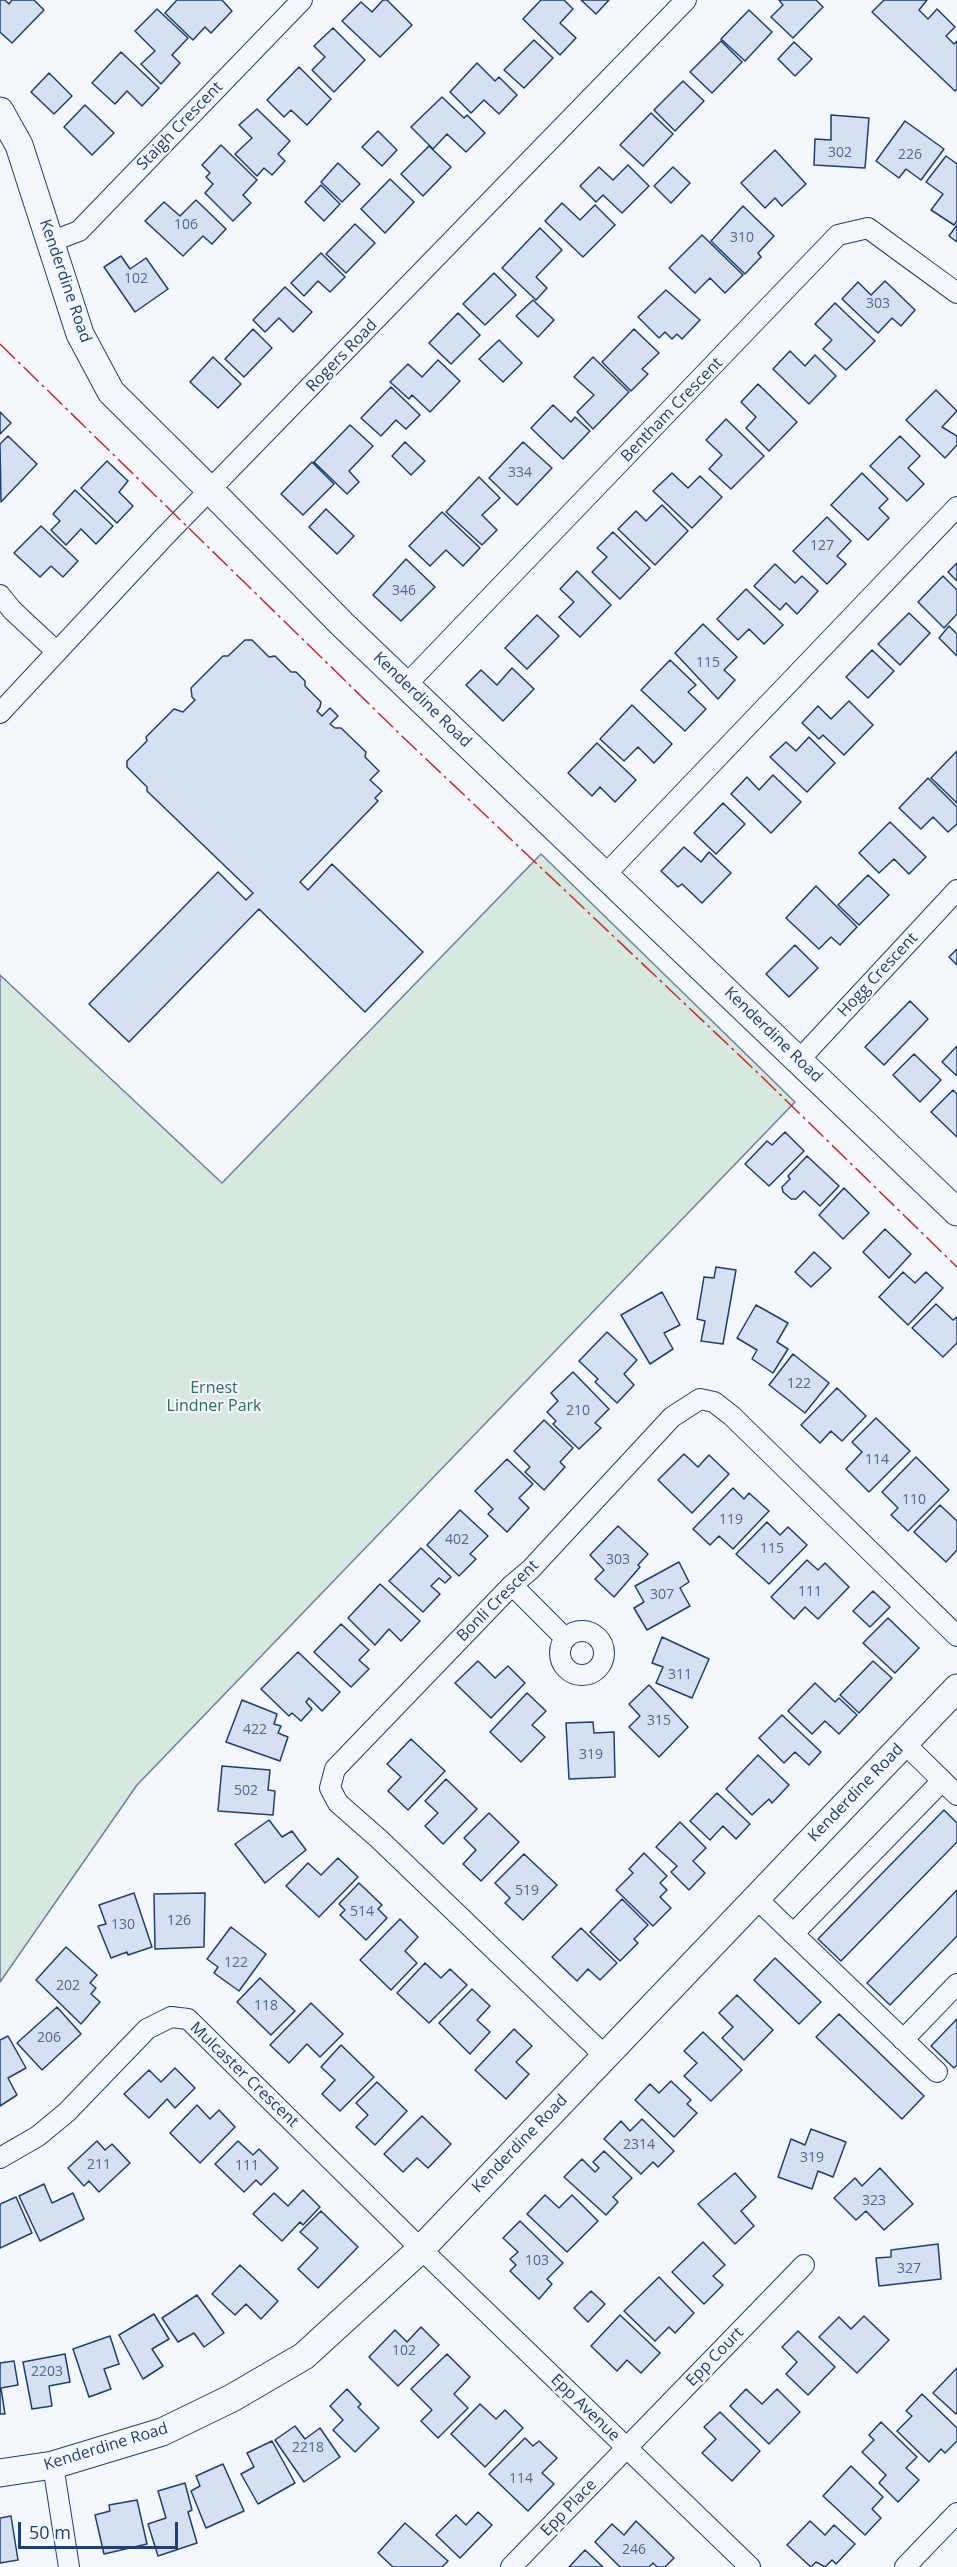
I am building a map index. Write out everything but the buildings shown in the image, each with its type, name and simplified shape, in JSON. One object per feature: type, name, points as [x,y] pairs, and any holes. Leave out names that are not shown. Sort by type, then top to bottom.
[{"type":"street","name":"Staigh Crescent","points":[[50,242],[79,231],[302,0]]},
{"type":"street","name":"Rogers Road","points":[[0,713],[165,536],[686,0]]},
{"type":"street","name":"Kenderdine Road","points":[[0,111],[19,145],[80,334],[111,392],[342,624],[957,1212]]},
{"type":"street","name":"Bentham Crescent","points":[[407,684],[838,235],[868,228],[957,292]]},
{"type":"street","points":[[605,875],[957,507]]},
{"type":"street","points":[[0,595],[12,610],[57,652]]},
{"type":"street","name":"Hogg Crescent","points":[[799,1060],[957,891]]},
{"type":"street","name":"Bonli Crescent","points":[[604,2055],[379,1839],[338,1803],[330,1788],[335,1769],[512,1585],[530,1570],[672,1417],[700,1399],[714,1402],[732,1416],[957,1636]]},
{"type":"street","points":[[512,1585],[565,1638]]},
{"type":"street","name":"Kenderdine Road","points":[[0,2474],[52,2465],[162,2432],[232,2398],[304,2356],[421,2248],[754,1897],[957,1688]]},
{"type":"street","points":[[904,1743],[957,1795]]},
{"type":"street","points":[[793,1934],[942,1781]]},
{"type":"street","points":[[754,1897],[937,2072]]},
{"type":"street","points":[[903,2040],[957,1984]]},
{"type":"street","name":"Mulcaster Crescent","points":[[0,2158],[38,2136],[67,2112],[147,2028],[171,2017],[188,2019],[421,2248]]},
{"type":"street","name":"Epp Avenue","points":[[421,2248],[750,2567]]},
{"type":"street","name":"Epp Court","points":[[627,2449],[804,2265]]},
{"type":"street","name":"Epp Place","points":[[511,2567],[627,2449]]},
{"type":"street","points":[[52,2465],[69,2567]]},
{"type":"street","points":[[904,2567],[957,2513]]},
{"type":"green space","name":"Ernest Lindner Park","points":[[541,854],[795,1102],[137,1785],[0,1982],[0,975],[222,1183]]},
{"type":"power","points":[[0,344],[406,740],[759,1074],[957,1267]]}]
